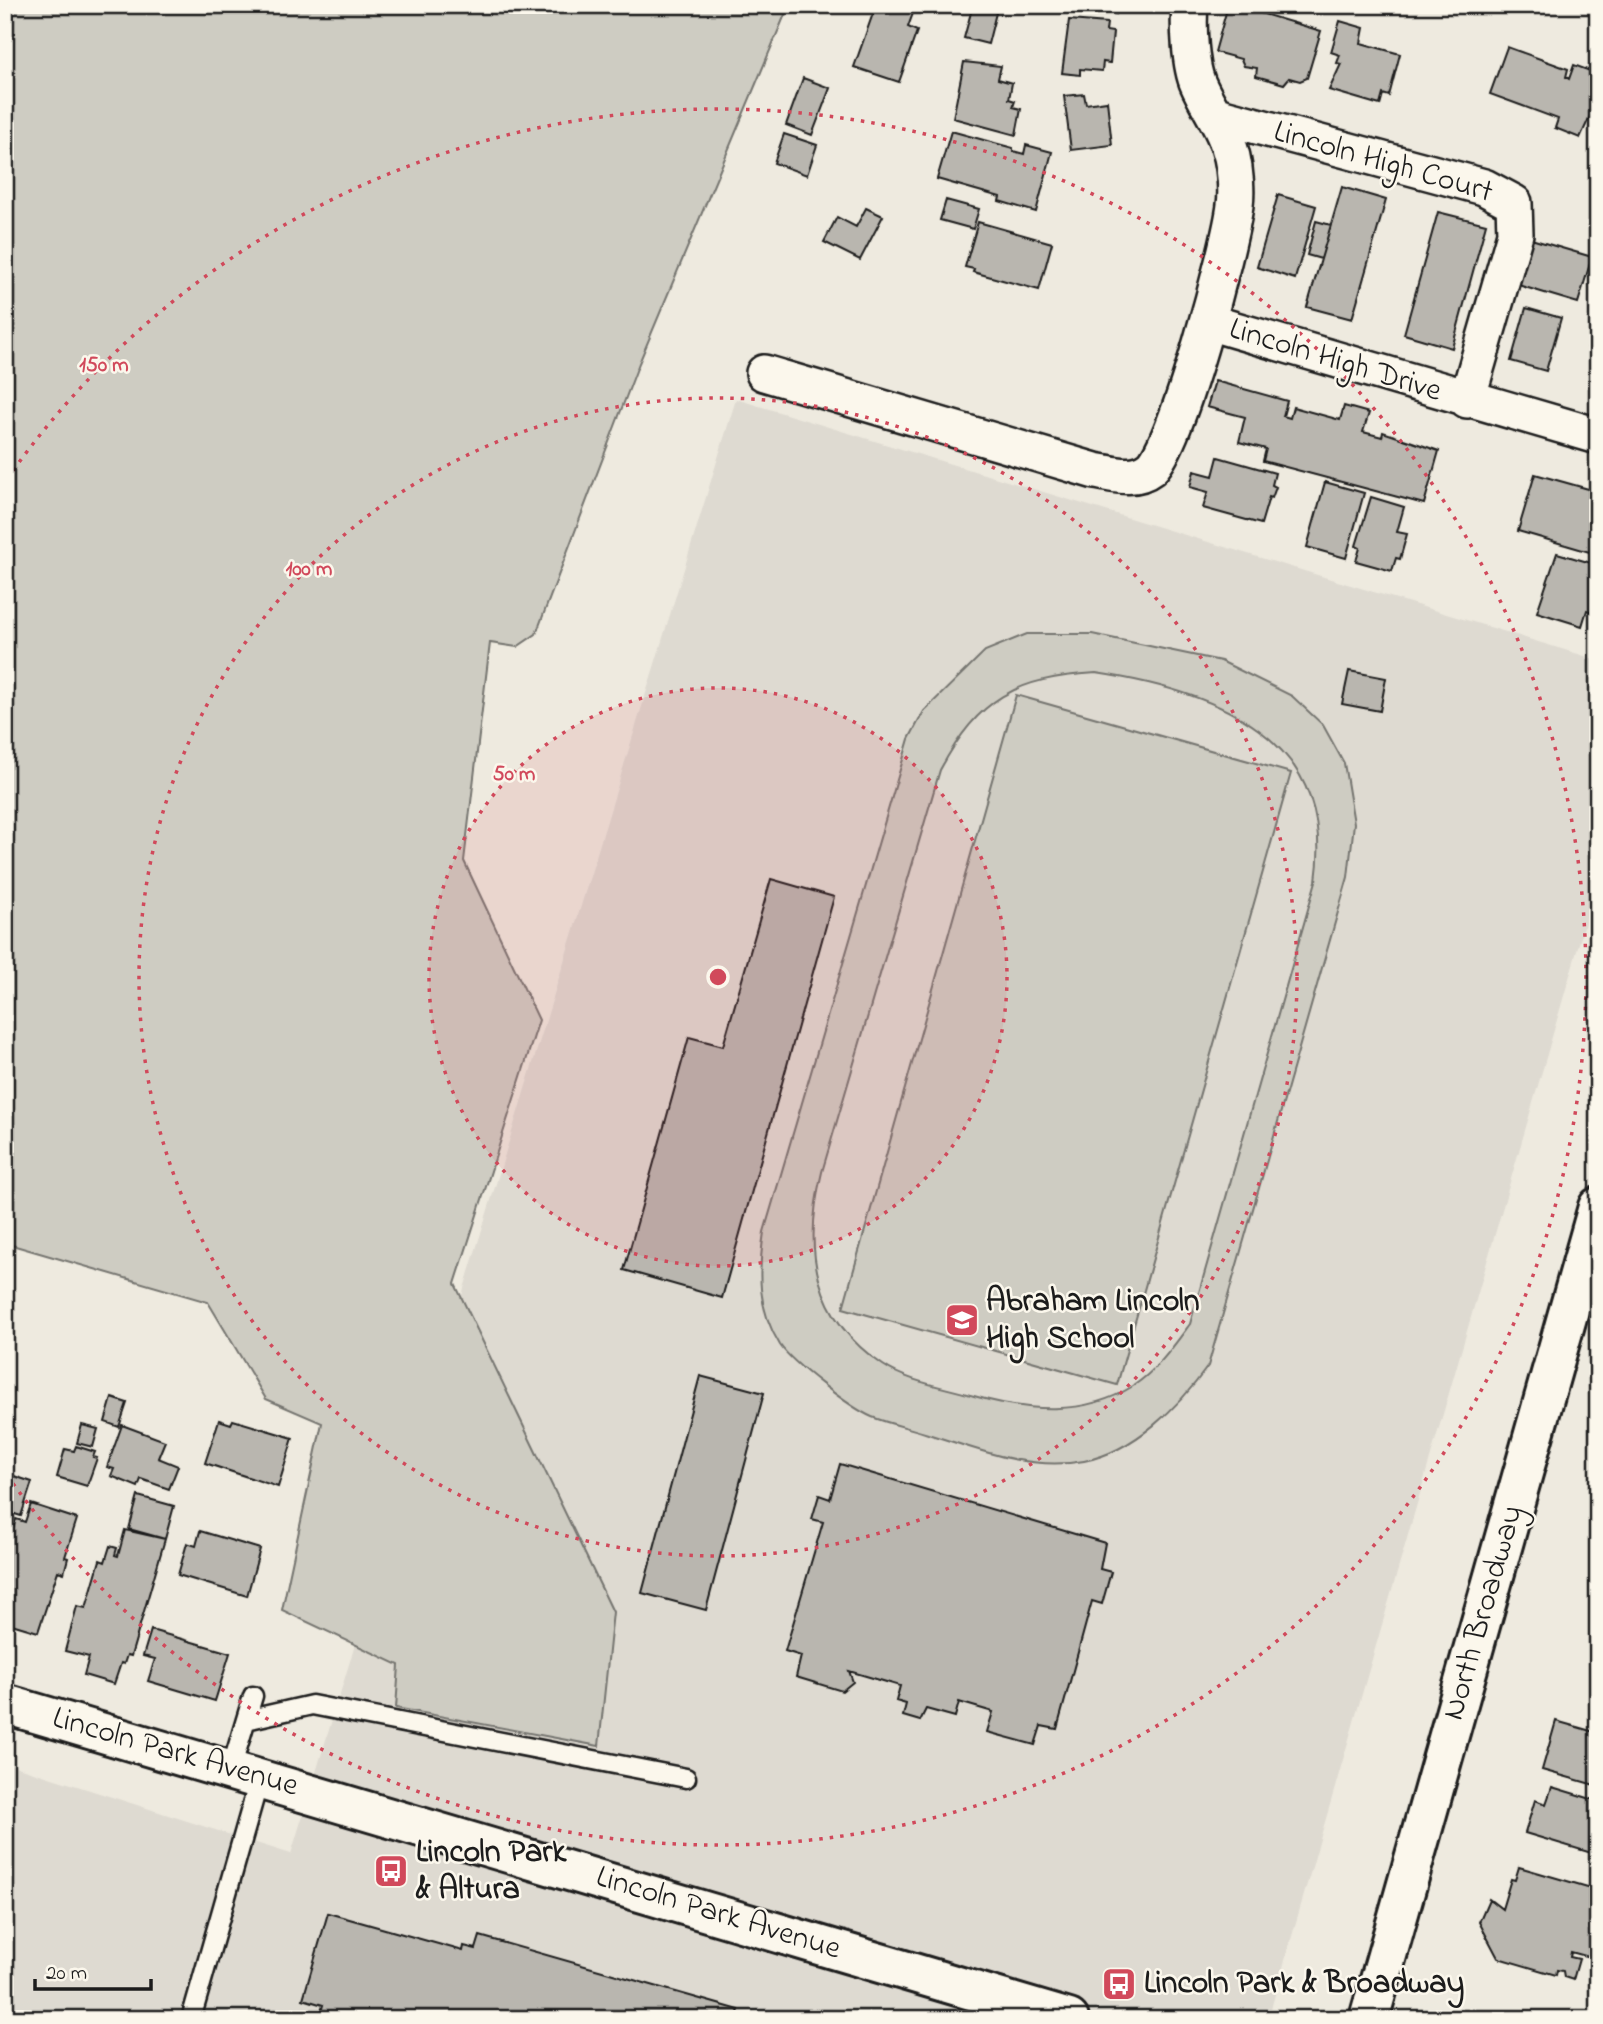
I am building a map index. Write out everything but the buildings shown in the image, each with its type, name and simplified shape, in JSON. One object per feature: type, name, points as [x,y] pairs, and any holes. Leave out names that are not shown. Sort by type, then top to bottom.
[{"type":"street","points":[[1190,5],[1188,22],[1197,83],[1216,115],[1232,157],[1236,203],[1208,322]]},
{"type":"street","name":"Lincoln High Court","points":[[1216,115],[1484,187],[1514,203],[1515,233],[1467,400]]},
{"type":"street","name":"Lincoln High Drive","points":[[764,373],[1094,471],[1129,477],[1152,467],[1169,437],[1208,322],[1467,400],[1598,436]]},
{"type":"street","name":"North Broadway","points":[[1368,2019],[1598,1207]]},
{"type":"street","name":"Lincoln Park Avenue","points":[[5,1704],[1069,2019]]},
{"type":"lane","points":[[191,2019],[245,1773],[246,1720],[253,1696]]},
{"type":"lane","points":[[246,1720],[312,1705],[686,1777]]},
{"type":"shaded area","points":[[5,5],[789,5],[639,363],[536,634],[517,647],[490,643],[464,861],[539,1020],[455,1284],[613,1612],[599,1746],[396,1708],[399,1665],[282,1610],[322,1423],[266,1399],[208,1302],[5,1243]]},
{"type":"shaded area","name":"Abraham Lincoln High School","points":[[736,399],[1598,660],[1598,878],[1268,2019],[5,2019],[5,1763],[291,1854]]},
{"type":"shaded area","points":[[1027,634],[1092,634],[1221,661],[1292,696],[1323,725],[1344,763],[1354,823],[1348,877],[1208,1366],[1183,1397],[1154,1425],[1120,1448],[1084,1461],[1043,1463],[1004,1457],[872,1417],[850,1404],[796,1363],[780,1345],[767,1318],[761,1290],[764,1232],[909,739],[924,711],[985,651]],"holes":[[[1096,673],[1184,693],[1223,709],[1258,730],[1287,757],[1307,790],[1317,831],[1316,881],[1190,1324],[1150,1373],[1114,1396],[1075,1407],[1034,1408],[1014,1405],[904,1376],[883,1365],[860,1346],[841,1326],[828,1304],[819,1280],[814,1255],[816,1200],[940,770],[955,745],[985,709],[1002,696],[1021,687],[1043,680]]]},
{"type":"shaded area","points":[[1016,695],[1291,773],[1117,1385],[843,1308]]},
{"type":"place","name":"Abraham Lincoln High School","points":[[962,1320]]},
{"type":"place","name":"Lincoln Park & Altura","points":[[391,1871]]},
{"type":"place","name":"Lincoln Park & Broadway","points":[[1119,1984]]}]
